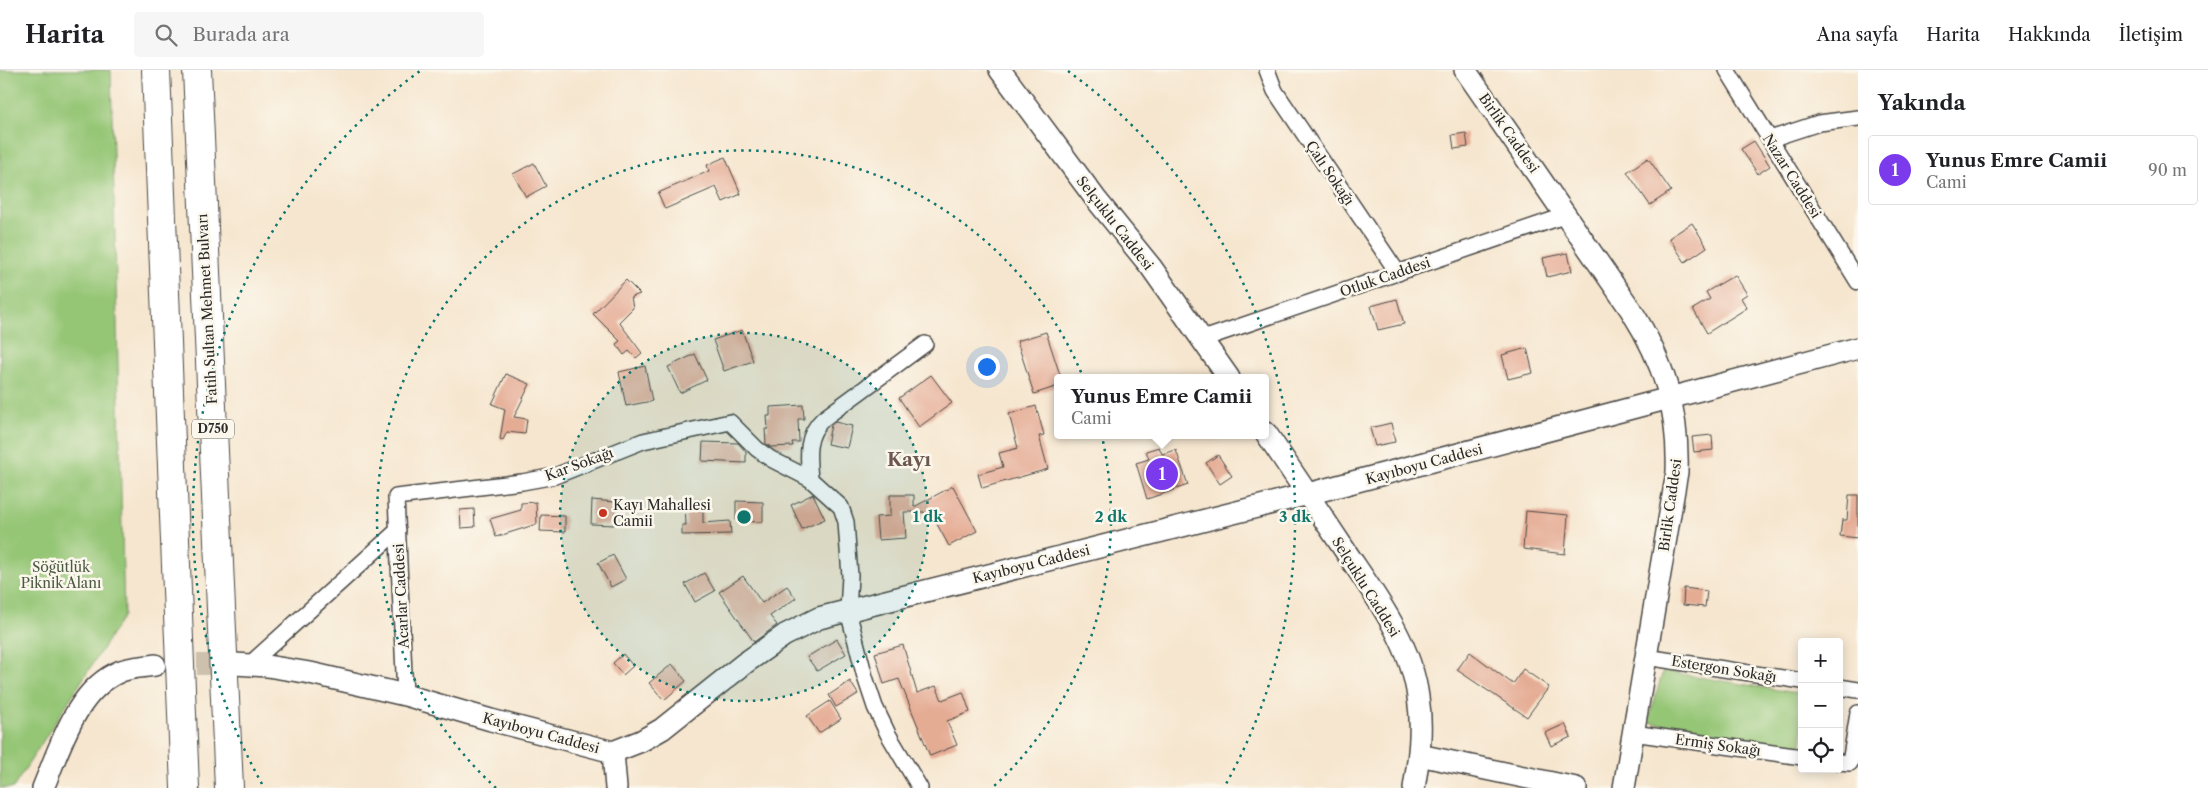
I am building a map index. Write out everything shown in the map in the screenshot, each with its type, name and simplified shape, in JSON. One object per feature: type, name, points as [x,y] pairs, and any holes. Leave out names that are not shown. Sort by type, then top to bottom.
[{"type":"highway","points":[[156,70],[185,788]]},
{"type":"highway","name":"Fatih Sultan Mehmet Bulvarı","points":[[197,70],[229,788]]},
{"type":"street","name":"Selçuklu Caddesi","points":[[1000,70],[1095,198],[1151,267],[1226,374]]},
{"type":"street","name":"Çalı Sokağı","points":[[1267,70],[1275,91],[1398,273]]},
{"type":"street","name":"Birlik Caddesi","points":[[1465,70],[1568,216],[1648,337],[1661,365],[1671,398],[1676,434],[1677,472],[1624,788]]},
{"type":"street","name":"Nazar Caddesi","points":[[1727,70],[1858,282]]},
{"type":"street","points":[[1770,139],[1819,123],[1858,118]]},
{"type":"street","name":"Otluk Caddesi","points":[[1203,339],[1568,216]]},
{"type":"street","points":[[920,788],[888,734],[875,707],[865,677],[848,611],[850,576],[846,522],[841,507],[810,479],[807,452],[815,426],[925,344]]},
{"type":"street","name":"Kayıboyu Caddesi","points":[[242,664],[310,673],[405,695],[613,752],[642,741],[662,729],[745,663],[785,635],[819,618],[1308,494],[1858,348]]},
{"type":"street","name":"Kar Sokağı","points":[[396,497],[522,482],[555,476],[643,440],[730,422],[757,449],[771,459],[810,479]]},
{"type":"street","name":"Selçuklu Caddesi","points":[[1269,436],[1381,605],[1403,647],[1418,696],[1421,724],[1414,788]]},
{"type":"street","name":"Acarlar Caddesi","points":[[396,497],[405,695]]},
{"type":"street","points":[[242,664],[398,530]]},
{"type":"street","name":"Estergon Sokağı","points":[[1646,657],[1798,681]]},
{"type":"street","points":[[43,788],[68,730],[91,693],[121,671],[155,665]]},
{"type":"street","points":[[1843,688],[1858,690]]},
{"type":"street","points":[[1845,762],[1858,713]]},
{"type":"street","name":"Ermiş Sokağı","points":[[1633,733],[1798,755]]},
{"type":"street","points":[[613,752],[616,788]]},
{"type":"street","points":[[1419,755],[1576,788]]},
{"type":"green space","name":"Söğütlük Piknik Alanı","points":[[0,70],[111,70],[124,615],[13,788],[0,788]]},
{"type":"green space","points":[[1663,671],[1798,693],[1798,748],[1648,722]]},
{"type":"building","points":[[1466,133],[1468,147],[1454,149],[1452,135]]},
{"type":"building","points":[[1754,141],[1770,166],[1758,174],[1741,149]]},
{"type":"building","points":[[725,157],[741,194],[723,202],[716,187],[665,209],[658,193],[709,171],[707,165]]},
{"type":"building","points":[[1648,158],[1671,191],[1650,205],[1627,172]]},
{"type":"building","points":[[534,163],[546,186],[526,197],[513,174]]},
{"type":"building","points":[[1692,223],[1707,247],[1685,262],[1669,238]]},
{"type":"building","points":[[1568,253],[1572,271],[1547,277],[1543,258]]},
{"type":"building","points":[[1735,275],[1747,294],[1741,298],[1747,308],[1707,333],[1693,309],[1710,299],[1706,292]]},
{"type":"building","points":[[626,280],[640,294],[631,297],[633,308],[619,322],[642,353],[636,358],[629,351],[624,355],[616,344],[620,341],[593,314]]},
{"type":"building","points":[[1397,299],[1404,324],[1378,330],[1371,306]]},
{"type":"building","points":[[742,330],[753,361],[724,371],[713,340]]},
{"type":"building","points":[[1046,332],[1060,374],[1054,374],[1054,387],[1034,394],[1017,341]]},
{"type":"building","points":[[1527,348],[1533,373],[1508,379],[1502,355]]},
{"type":"building","points":[[695,354],[707,380],[680,393],[668,367]]},
{"type":"building","points":[[645,366],[652,401],[626,406],[619,372]]},
{"type":"building","points":[[506,374],[530,384],[514,417],[527,419],[525,434],[507,432],[503,440],[500,439],[505,409],[492,404]]},
{"type":"building","points":[[931,375],[952,403],[919,427],[899,398]]},
{"type":"building","points":[[803,405],[804,419],[798,419],[799,442],[792,442],[793,446],[771,447],[766,444],[765,429],[768,429],[767,416],[770,416],[770,407]]},
{"type":"building","points":[[1036,406],[1044,435],[1039,436],[1048,469],[982,488],[978,474],[1003,467],[999,453],[1018,448],[1009,414]]},
{"type":"building","points":[[835,422],[852,426],[847,448],[827,444],[831,425]]},
{"type":"building","points":[[1391,423],[1395,442],[1375,446],[1370,428]]},
{"type":"building","points":[[1712,435],[1713,450],[1694,452],[1692,437]]},
{"type":"building","points":[[703,442],[738,443],[746,452],[746,463],[702,461]]},
{"type":"building","points":[[1159,447],[1162,454],[1176,450],[1188,485],[1147,499],[1136,463],[1149,459],[1146,451]]},
{"type":"building","points":[[1218,455],[1232,476],[1220,484],[1206,463]]},
{"type":"building","points":[[953,486],[977,531],[949,546],[932,515],[927,518],[924,512],[904,512],[906,538],[878,540],[876,517],[890,516],[890,495],[914,495],[914,507]]},
{"type":"building","points":[[813,494],[825,519],[802,529],[791,505]]},
{"type":"building","points":[[1849,495],[1858,495],[1858,538],[1840,536],[1842,520],[1847,520]]},
{"type":"building","name":"Kayı Mahallesi Camii","points":[[592,500],[615,502],[614,525],[591,524]]},
{"type":"building","points":[[703,501],[703,523],[730,521],[731,534],[682,535],[682,525],[686,525],[685,502]]},
{"type":"building","points":[[736,501],[763,502],[763,522],[736,521]]},
{"type":"building","points":[[536,502],[537,524],[496,537],[490,519],[521,510],[521,503]]},
{"type":"building","points":[[474,509],[475,527],[461,528],[460,510]]},
{"type":"building","points":[[1526,511],[1568,515],[1565,554],[1523,549]]},
{"type":"building","points":[[541,515],[565,516],[565,532],[540,531]]},
{"type":"building","points":[[613,555],[626,579],[611,587],[598,563]]},
{"type":"building","points":[[704,573],[715,591],[695,602],[685,584]]},
{"type":"building","points":[[743,576],[762,603],[787,586],[796,598],[770,616],[777,625],[754,642],[719,592]]},
{"type":"building","points":[[1684,588],[1707,591],[1705,607],[1683,605]]},
{"type":"building","points":[[837,639],[846,654],[817,671],[807,657]]},
{"type":"building","points":[[903,645],[917,693],[936,686],[942,700],[963,692],[970,712],[947,721],[957,745],[930,756],[899,679],[884,684],[875,653]]},
{"type":"building","points":[[1470,652],[1513,684],[1523,669],[1549,687],[1527,717],[1457,670]]},
{"type":"building","points":[[623,654],[633,666],[623,675],[613,663]]},
{"type":"building","points":[[672,664],[686,681],[664,700],[649,683]]},
{"type":"building","points":[[850,681],[858,694],[836,707],[829,695]]},
{"type":"building","points":[[830,701],[841,719],[819,733],[807,716]]},
{"type":"building","points":[[1565,724],[1571,737],[1551,746],[1545,733]]},
{"type":"tunnel","points":[[165,665],[235,664]]},
{"type":"place","name":"Yunus Emre Camii","points":[[1162,474]]},
{"type":"place","name":"Kayı Mahallesi Camii","points":[[603,513]]},
{"type":"district","name":"Kayı","points":[[909,459]]}]
